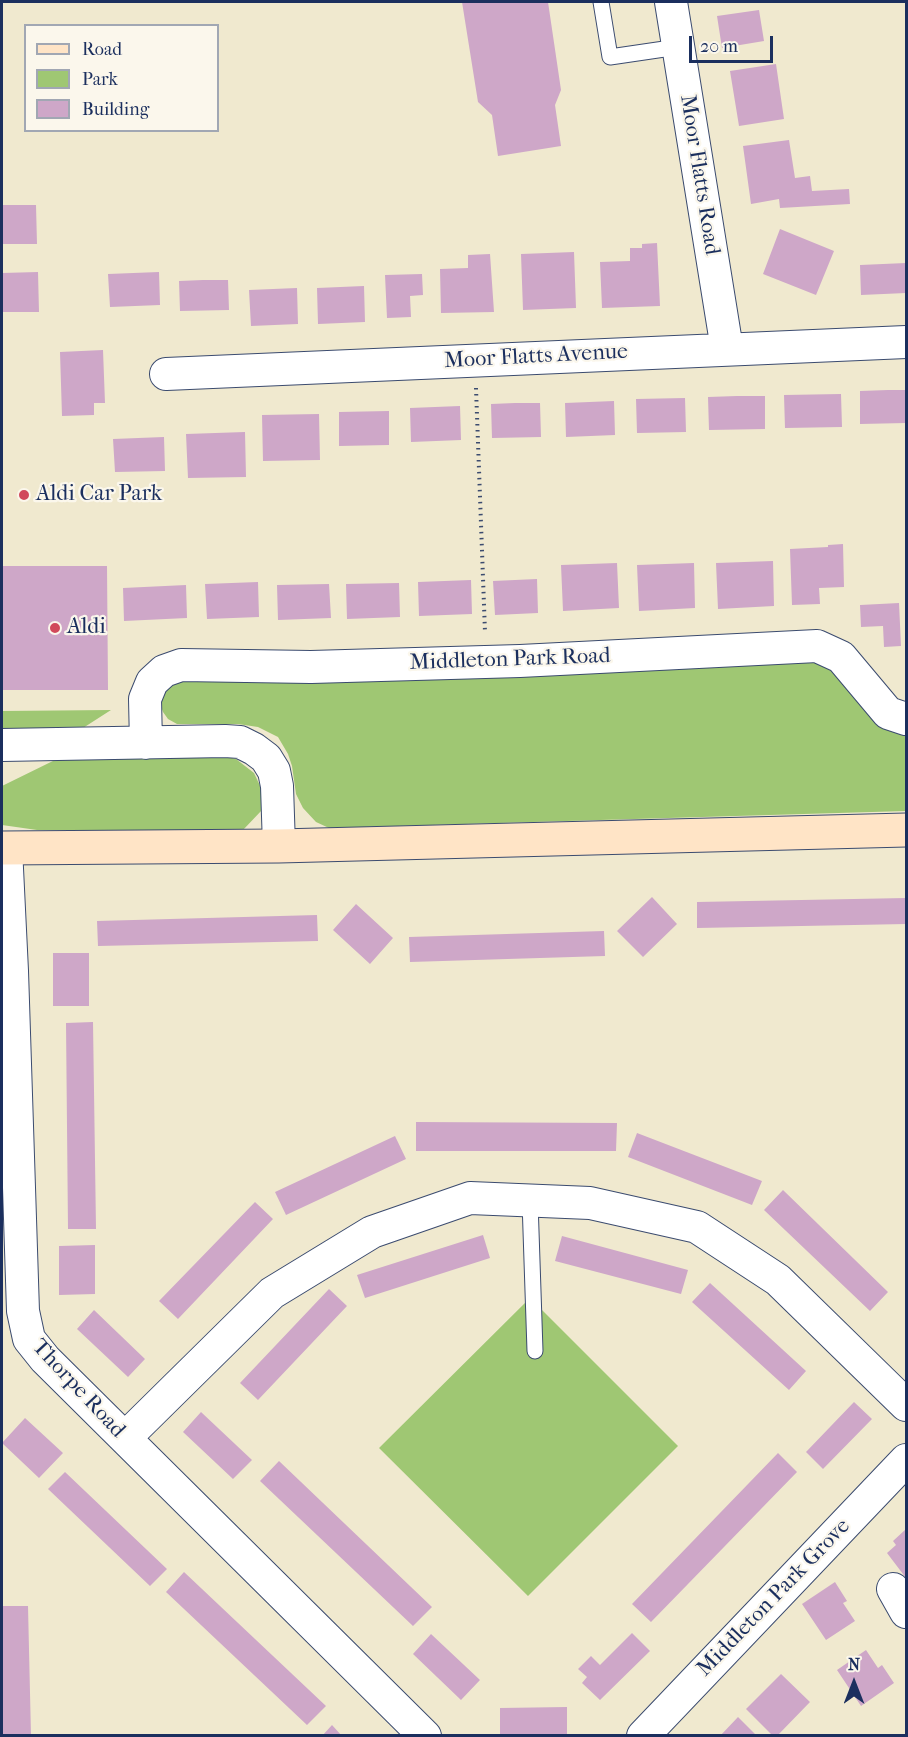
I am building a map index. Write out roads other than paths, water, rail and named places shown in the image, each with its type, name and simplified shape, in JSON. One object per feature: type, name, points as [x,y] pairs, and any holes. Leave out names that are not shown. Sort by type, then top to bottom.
[{"type":"street","name":"Moor Flatts Road","points":[[670,2],[727,349]]},
{"type":"street","name":"Moor Flatts Avenue","points":[[166,374],[906,342]]},
{"type":"street","name":"Middleton Park Road","points":[[146,743],[145,699],[152,681],[164,671],[181,665],[311,667],[486,662],[817,646],[841,657],[888,713],[906,719]]},
{"type":"street","points":[[2,745],[240,742],[254,748],[266,758],[274,771],[278,786],[279,846]]},
{"type":"street","points":[[4,848],[279,846],[906,830]]},
{"type":"street","name":"Thorpe Road","points":[[4,848],[7,971],[23,1311],[15,1340],[45,1359],[425,1736]]},
{"type":"street","points":[[125,1438],[272,1293],[372,1232],[470,1198],[590,1203],[697,1227],[778,1280],[906,1405]]},
{"type":"street","name":"Middleton Park Grove","points":[[643,1736],[906,1460]]},
{"type":"lane","points":[[601,2],[610,57],[678,47]]},
{"type":"lane","points":[[530,1201],[535,1351]]},
{"type":"place","name":"Aldi Car Park","points":[[24,495]]},
{"type":"place","name":"Aldi","points":[[55,628]]}]
